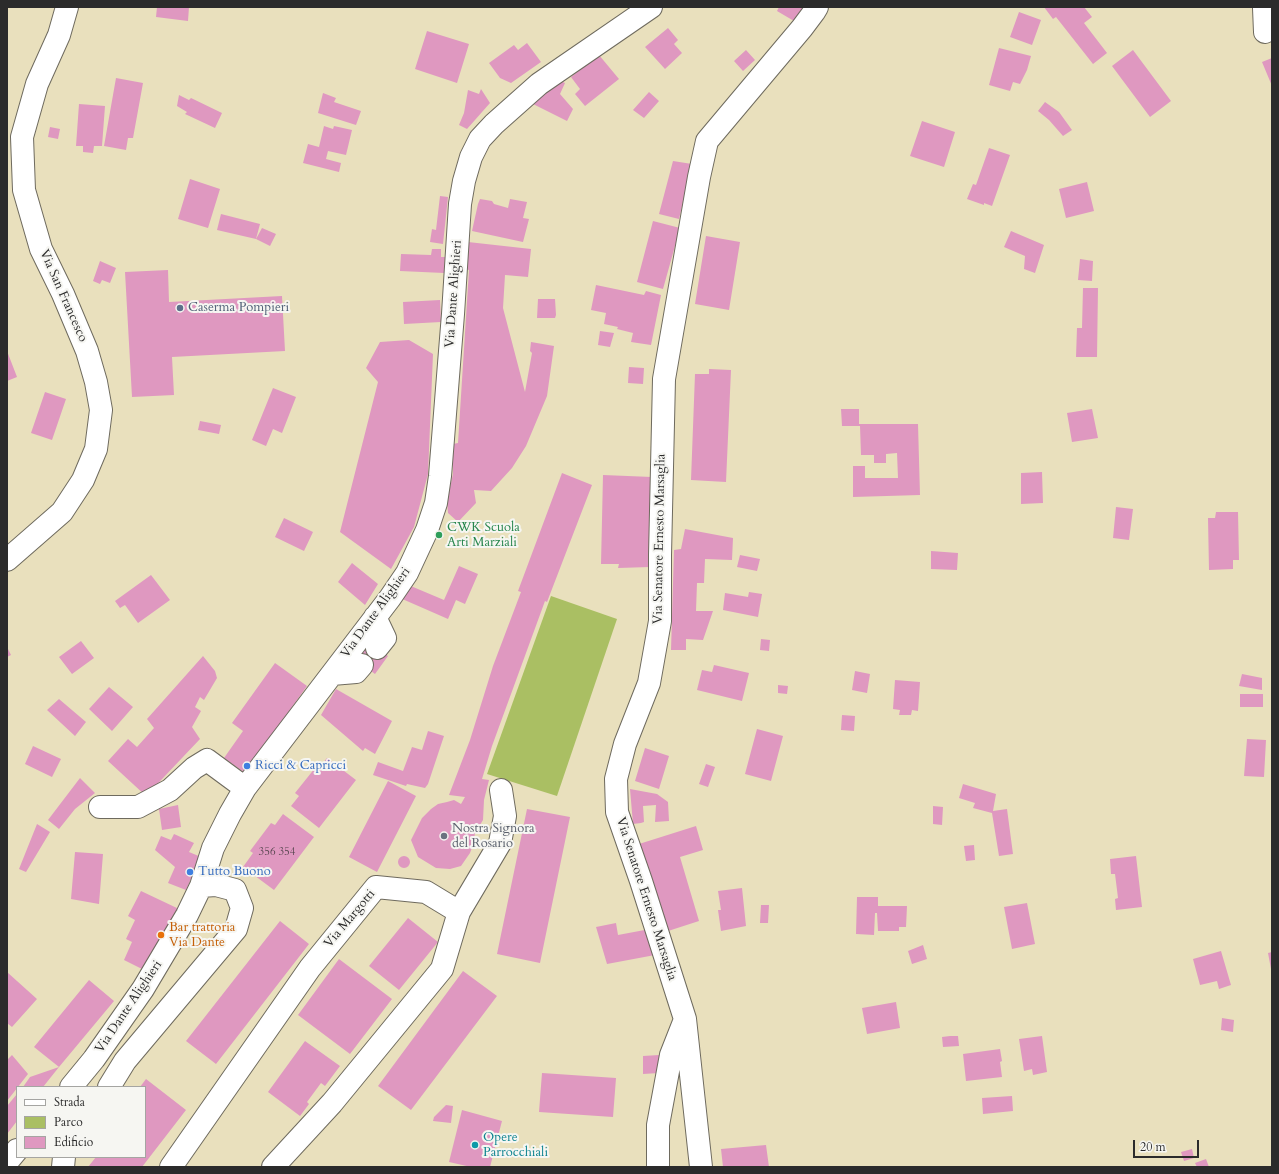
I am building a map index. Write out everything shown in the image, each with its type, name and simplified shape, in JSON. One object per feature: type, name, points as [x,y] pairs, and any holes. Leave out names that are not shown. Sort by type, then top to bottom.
[{"type":"street","name":"Via San Francesco","points":[[7,560],[62,512],[83,480],[96,449],[101,410],[96,382],[87,351],[63,294],[41,249],[24,190],[22,137],[37,84],[59,35],[67,7]]},
{"type":"street","name":"Via Dante Alighieri","points":[[72,1086],[94,1059],[143,989],[187,915],[201,886],[213,848],[245,788],[407,573],[427,530],[436,503],[440,476],[460,204],[464,181],[471,157],[480,139],[494,124],[539,84],[651,7]]},
{"type":"street","name":"Via Senatore Ernesto Marsaglia","points":[[701,1167],[685,1020],[642,881],[617,812],[616,779],[625,744],[649,683],[660,621],[664,379],[699,176],[707,141],[802,28],[817,7]]},
{"type":"street","points":[[1265,32],[1264,8],[1268,7]]},
{"type":"street","points":[[375,617],[385,638],[377,648]]},
{"type":"street","points":[[332,674],[356,672],[362,665]]},
{"type":"street","points":[[100,807],[138,807],[170,790],[194,768],[207,760],[245,788]]},
{"type":"street","points":[[273,1167],[332,1103],[442,969],[460,912],[500,843],[505,816],[501,790]]},
{"type":"street","points":[[109,1086],[125,1061],[236,929],[242,908],[235,890],[216,885],[201,886]]},
{"type":"street","name":"Via Margotti","points":[[171,1167],[310,968],[376,887],[426,892],[460,912]]},
{"type":"street","points":[[658,1167],[658,1125],[672,1055],[685,1020]]},
{"type":"street","points":[[7,1162],[16,1151]]},
{"type":"green space","points":[[551,596],[617,619],[557,796],[487,774]]},
{"type":"building","points":[[157,7],[189,7],[188,21],[156,17]]},
{"type":"building","points":[[779,7],[803,7],[794,21],[777,11]]},
{"type":"building","points":[[1044,7],[1084,7],[1092,17],[1084,23],[1107,53],[1093,64],[1056,17],[1053,19]]},
{"type":"building","points":[[1019,12],[1041,20],[1032,45],[1010,37]]},
{"type":"building","points":[[668,28],[678,40],[674,44],[682,53],[665,69],[645,47]]},
{"type":"building","points":[[427,31],[469,44],[457,83],[415,69]]},
{"type":"building","points":[[527,43],[541,62],[511,83],[500,78],[489,63],[514,45],[518,50]]},
{"type":"building","points":[[999,48],[1031,56],[1027,70],[1020,84],[1013,82],[1010,91],[989,85]]},
{"type":"building","points":[[746,50],[755,60],[743,71],[734,61]]},
{"type":"building","points":[[1133,50],[1171,101],[1150,117],[1112,66]]},
{"type":"building","points":[[599,55],[619,79],[585,106],[575,94],[580,89],[571,77]]},
{"type":"building","points":[[1272,58],[1272,86],[1262,62]]},
{"type":"building","points":[[116,78],[143,83],[133,138],[128,138],[126,150],[104,146]]},
{"type":"building","points":[[559,80],[565,83],[560,94],[573,109],[567,121],[529,102]]},
{"type":"building","points":[[481,89],[490,103],[467,129],[459,125],[464,113],[468,90],[479,94]]},
{"type":"building","points":[[649,92],[659,101],[644,118],[633,110]]},
{"type":"building","points":[[323,93],[336,98],[334,102],[361,111],[356,125],[318,113]]},
{"type":"building","points":[[179,95],[189,100],[191,98],[222,113],[215,128],[185,114],[187,112],[177,106]]},
{"type":"building","points":[[1045,102],[1059,112],[1072,130],[1063,136],[1049,120],[1038,111]]},
{"type":"building","points":[[79,104],[105,106],[102,146],[94,146],[93,153],[83,152],[83,146],[76,146]]},
{"type":"building","points":[[922,121],[955,132],[944,167],[910,156]]},
{"type":"building","points":[[324,126],[333,129],[334,126],[352,130],[346,155],[328,151],[326,159],[341,163],[339,172],[303,163],[308,144],[319,147]]},
{"type":"building","points":[[50,127],[60,129],[58,139],[48,137]]},
{"type":"building","points":[[989,148],[1010,155],[992,206],[967,199],[973,184],[976,185]]},
{"type":"building","points":[[673,161],[692,164],[679,219],[659,214]]},
{"type":"building","points":[[190,179],[220,189],[208,228],[178,219]]},
{"type":"building","points":[[1087,182],[1094,211],[1066,218],[1059,189]]},
{"type":"building","points":[[440,196],[448,197],[443,244],[430,242],[432,229],[436,230]]},
{"type":"building","points":[[480,199],[492,201],[494,204],[508,208],[510,199],[527,202],[523,218],[529,219],[523,242],[472,231]]},
{"type":"building","points":[[221,214],[260,224],[256,239],[217,230]]},
{"type":"building","points":[[653,221],[680,228],[663,289],[637,282]]},
{"type":"building","points":[[262,228],[276,234],[270,246],[256,239]]},
{"type":"building","points":[[1011,231],[1044,245],[1035,273],[1024,269],[1025,256],[1004,247]]},
{"type":"building","points":[[706,236],[740,242],[729,310],[695,304]]},
{"type":"building","points":[[468,242],[531,249],[528,277],[505,275],[503,308],[525,392],[532,353],[530,351],[531,342],[554,346],[547,396],[526,446],[512,468],[491,491],[474,490],[476,503],[458,522],[448,513],[447,501],[453,474],[453,444],[458,443],[469,270],[465,269]]},
{"type":"building","points":[[432,249],[441,249],[441,257],[445,257],[444,273],[400,271],[401,254],[431,255]]},
{"type":"building","points":[[1080,259],[1093,261],[1092,281],[1078,280]]},
{"type":"building","points":[[100,261],[116,268],[110,283],[102,280],[100,284],[93,281]]},
{"type":"building","points":[[168,270],[169,302],[282,296],[285,351],[172,357],[174,395],[132,397],[125,272]]},
{"type":"building","points":[[596,285],[644,295],[646,291],[661,295],[651,345],[631,342],[633,333],[617,329],[618,327],[604,324],[606,313],[591,310]]},
{"type":"building","points":[[1083,288],[1098,288],[1097,357],[1076,357],[1077,328],[1082,328]]},
{"type":"building","points":[[538,299],[555,299],[555,318],[537,318]]},
{"type":"building","points":[[440,300],[441,322],[404,324],[403,302]]},
{"type":"building","points":[[600,331],[614,333],[610,347],[598,345]]},
{"type":"building","points":[[409,340],[433,354],[428,474],[414,527],[391,569],[340,532],[378,382],[366,368],[380,342]]},
{"type":"building","points":[[7,351],[17,377],[7,381]]},
{"type":"building","points":[[629,367],[644,368],[643,384],[628,383]]},
{"type":"building","points":[[709,369],[731,370],[726,482],[691,480],[695,374],[709,374]]},
{"type":"building","points":[[273,388],[296,397],[282,433],[273,429],[266,446],[252,440]]},
{"type":"building","points":[[45,392],[66,399],[52,440],[31,433]]},
{"type":"building","points":[[841,409],[859,409],[859,424],[918,424],[920,495],[853,497],[853,466],[865,466],[865,478],[898,478],[897,453],[886,454],[886,463],[874,463],[874,455],[861,455],[860,426],[842,426]]},
{"type":"building","points":[[1092,409],[1098,438],[1072,442],[1067,413]]},
{"type":"building","points":[[200,421],[221,425],[219,434],[198,430]]},
{"type":"building","points":[[1042,472],[1043,503],[1021,504],[1021,473]]},
{"type":"building","points":[[562,473],[592,485],[547,602],[545,601],[492,746],[482,779],[489,780],[484,800],[483,820],[475,833],[470,853],[461,866],[450,869],[436,868],[418,857],[411,840],[422,818],[431,809],[438,804],[454,800],[461,804],[465,797],[449,795],[470,740],[493,666],[521,592],[518,591]]},
{"type":"building","points":[[603,475],[652,477],[650,567],[618,568],[619,564],[601,564]]},
{"type":"building","points":[[1116,507],[1133,509],[1129,540],[1113,538]]},
{"type":"building","points":[[1216,512],[1238,512],[1239,560],[1233,560],[1233,569],[1209,570],[1208,518],[1215,518]]},
{"type":"building","points":[[284,518],[313,532],[304,551],[275,537]]},
{"type":"building","points":[[685,529],[733,538],[732,560],[705,559],[704,583],[697,583],[696,611],[713,611],[703,640],[686,639],[686,650],[671,650],[674,550],[681,549]]},
{"type":"building","points":[[931,551],[958,553],[957,570],[931,569]]},
{"type":"building","points":[[740,555],[760,559],[757,571],[737,567]]},
{"type":"building","points":[[352,563],[378,584],[365,605],[338,582]]},
{"type":"building","points":[[459,566],[478,574],[465,604],[456,600],[448,619],[400,598],[406,584],[444,600]]},
{"type":"building","points":[[151,575],[170,600],[138,623],[125,605],[120,608],[115,601]]},
{"type":"building","points":[[749,592],[762,594],[758,617],[723,610],[725,593],[748,597]]},
{"type":"building","points":[[761,639],[770,640],[769,651],[760,650]]},
{"type":"building","points":[[81,641],[94,658],[72,674],[59,657]]},
{"type":"building","points":[[368,641],[388,656],[375,674],[355,659]]},
{"type":"building","points":[[7,647],[11,655],[7,657]]},
{"type":"building","points":[[203,656],[215,671],[217,678],[204,700],[200,697],[195,707],[201,711],[192,727],[200,739],[146,796],[108,761],[128,739],[137,747],[154,728],[147,719]]},
{"type":"building","points":[[275,663],[307,686],[245,773],[224,758],[243,731],[232,723]]},
{"type":"building","points":[[714,665],[749,673],[742,701],[697,690],[702,670],[712,672]]},
{"type":"building","points":[[855,671],[870,674],[867,693],[852,690]]},
{"type":"building","points":[[1242,674],[1262,678],[1262,690],[1239,686]]},
{"type":"building","points":[[895,680],[920,682],[918,711],[912,710],[911,715],[899,715],[900,710],[893,709]]},
{"type":"building","points":[[778,685],[788,686],[787,694],[778,693]]},
{"type":"building","points":[[109,687],[133,707],[112,731],[89,709]]},
{"type":"building","points":[[336,689],[392,721],[375,754],[365,748],[363,751],[321,715]]},
{"type":"building","points":[[1240,694],[1263,694],[1263,707],[1240,707]]},
{"type":"building","points":[[59,699],[86,722],[75,736],[47,710]]},
{"type":"building","points":[[842,715],[855,716],[854,731],[841,730]]},
{"type":"building","points":[[757,729],[783,736],[771,781],[745,774]]},
{"type":"building","points":[[428,731],[444,736],[428,784],[425,788],[407,784],[406,786],[373,775],[378,762],[403,771],[412,747],[422,750]]},
{"type":"building","points":[[1247,739],[1266,740],[1264,777],[1244,776]]},
{"type":"building","points":[[33,746],[61,759],[52,777],[25,764]]},
{"type":"building","points":[[645,748],[669,756],[659,789],[635,781]]},
{"type":"building","points":[[327,758],[356,780],[319,828],[291,806],[299,796],[295,793],[315,768],[317,770]]},
{"type":"building","points":[[706,764],[715,767],[708,787],[699,784]]},
{"type":"building","points":[[80,778],[95,793],[75,809],[59,829],[48,820]]},
{"type":"building","points":[[388,781],[416,796],[377,872],[349,857]]},
{"type":"building","points":[[963,784],[996,794],[993,811],[1007,809],[1013,854],[999,856],[992,813],[973,808],[975,803],[959,798]]},
{"type":"building","points":[[630,789],[657,794],[668,802],[669,821],[655,822],[656,805],[643,806],[644,822],[633,824]]},
{"type":"building","points":[[178,805],[181,827],[162,830],[159,809]]},
{"type":"building","points":[[933,806],[943,807],[942,825],[933,824]]},
{"type":"building","points":[[527,809],[570,817],[540,963],[497,954]]},
{"type":"building","points":[[283,814],[314,837],[274,890],[243,867],[253,853],[250,851],[271,823],[275,825]]},
{"type":"building","points":[[37,824],[50,832],[26,872],[19,869]]},
{"type":"building","points":[[696,826],[703,850],[680,857],[699,921],[665,932],[639,844]]},
{"type":"building","points":[[174,834],[194,843],[189,852],[201,857],[186,890],[168,883],[175,867],[155,850],[161,836],[171,840]]},
{"type":"building","points":[[974,845],[975,860],[966,861],[964,846]]},
{"type":"building","points":[[75,852],[103,854],[99,904],[71,899]]},
{"type":"building","points":[[406,856],[409,857],[409,867],[402,868],[399,867],[398,860],[399,857]]},
{"type":"building","points":[[1136,856],[1142,907],[1116,910],[1115,899],[1118,898],[1115,874],[1111,874],[1110,859]]},
{"type":"building","points":[[742,888],[746,926],[721,931],[718,910],[721,910],[718,891]]},
{"type":"building","points":[[141,891],[179,909],[146,971],[124,960],[132,942],[126,939],[135,920],[128,916]]},
{"type":"building","points":[[857,897],[878,897],[878,906],[907,906],[906,927],[899,927],[899,931],[878,931],[877,913],[875,913],[874,935],[856,934]]},
{"type":"building","points":[[1027,903],[1035,944],[1012,949],[1004,907]]},
{"type":"building","points":[[761,905],[769,905],[768,923],[760,923]]},
{"type":"building","points":[[408,918],[438,942],[399,990],[369,966]]},
{"type":"building","points":[[280,921],[309,944],[216,1064],[186,1041]]},
{"type":"building","points":[[616,923],[618,935],[650,929],[655,955],[607,964],[596,927]]},
{"type":"building","points":[[923,945],[927,959],[912,964],[908,951]]},
{"type":"building","points":[[1221,951],[1231,985],[1219,989],[1217,981],[1200,985],[1193,959]]},
{"type":"building","points":[[1272,952],[1272,968],[1271,969],[1268,953]]},
{"type":"building","points":[[339,959],[392,999],[350,1054],[298,1015]]},
{"type":"building","points":[[463,971],[497,996],[411,1110],[378,1086]]},
{"type":"building","points":[[7,972],[37,999],[12,1027],[7,1023]]},
{"type":"building","points":[[89,980],[114,1001],[59,1067],[34,1047]]},
{"type":"building","points":[[896,1002],[900,1028],[867,1034],[862,1008]]},
{"type":"building","points":[[1222,1018],[1234,1020],[1233,1032],[1221,1030]]},
{"type":"building","points":[[958,1036],[959,1046],[943,1047],[942,1037]]},
{"type":"building","points":[[1042,1036],[1047,1072],[1033,1075],[1032,1069],[1024,1071],[1019,1039]]},
{"type":"building","points":[[305,1041],[340,1066],[325,1086],[321,1083],[307,1102],[309,1104],[300,1116],[268,1092]]},
{"type":"building","points":[[1000,1049],[1002,1077],[966,1081],[963,1054]]},
{"type":"building","points":[[12,1055],[28,1074],[19,1086],[16,1086],[16,1089],[7,1101],[7,1060]]},
{"type":"building","points":[[659,1055],[659,1073],[643,1074],[643,1056]]},
{"type":"building","points":[[59,1067],[44,1086],[24,1086],[30,1077]]},
{"type":"building","points":[[542,1073],[616,1078],[613,1117],[539,1112]]},
{"type":"building","points":[[146,1079],[186,1110],[142,1167],[88,1167],[95,1158],[146,1158],[146,1086],[141,1086]]},
{"type":"building","points":[[16,1095],[16,1122],[7,1134],[7,1106]]},
{"type":"building","points":[[1012,1096],[1013,1111],[983,1114],[982,1098]]},
{"type":"building","points":[[446,1105],[453,1106],[451,1123],[433,1121],[434,1117]]},
{"type":"building","name":"Opere Parrocchiali","points":[[462,1110],[502,1121],[490,1167],[471,1167],[449,1162]]},
{"type":"building","points":[[766,1145],[769,1167],[723,1167],[721,1149]]},
{"type":"building","points":[[1192,1149],[1194,1158],[1184,1161],[1181,1152]]},
{"type":"building","points":[[1206,1159],[1209,1167],[1197,1167],[1195,1163]]},
{"type":"place","name":"Caserma Pompieri","points":[[180,308]]},
{"type":"place","name":"CWK Scuola Arti Marziali","points":[[439,535]]},
{"type":"place","name":"Ricci & Capricci","points":[[247,766]]},
{"type":"place","name":"Nostra Signora del Rosario","points":[[444,836]]},
{"type":"place","name":"Tutto Buono","points":[[190,872]]},
{"type":"place","name":"Bar trattoria Via Dante","points":[[161,935]]},
{"type":"place","name":"Opere Parrocchiali","points":[[475,1145]]}]
